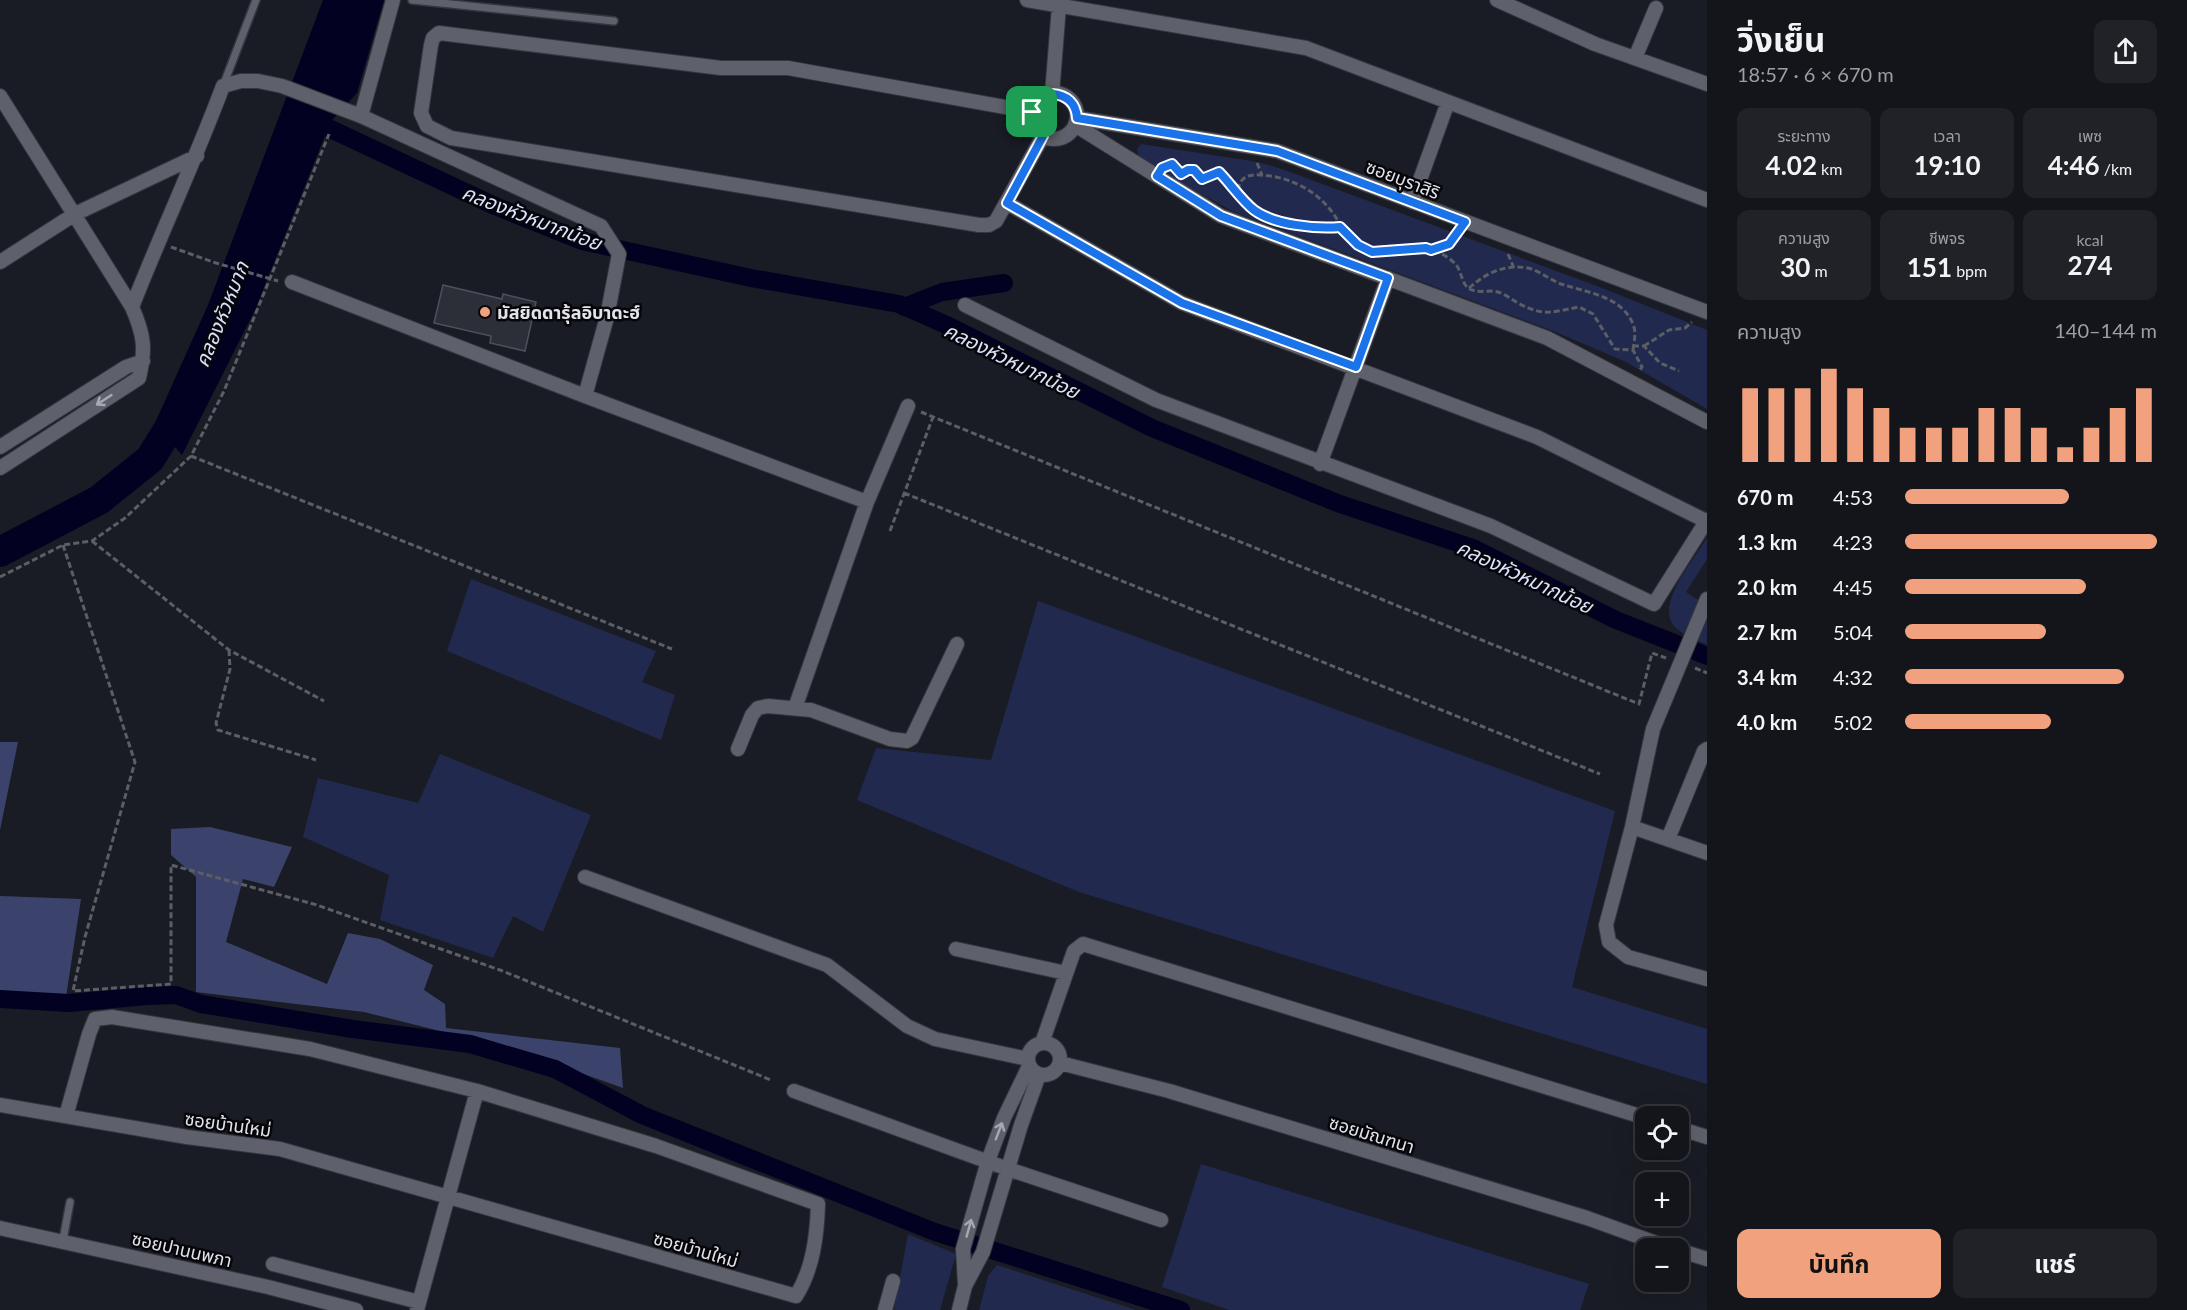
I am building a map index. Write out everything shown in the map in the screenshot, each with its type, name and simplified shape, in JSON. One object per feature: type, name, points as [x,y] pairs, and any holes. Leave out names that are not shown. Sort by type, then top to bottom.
[{"type":"street","points":[[356,114],[393,0]]},
{"type":"street","points":[[1027,0],[1306,48],[1707,200]]},
{"type":"street","points":[[1497,0],[1595,44],[1707,84]]},
{"type":"street","points":[[1052,94],[1059,6]]},
{"type":"street","points":[[1635,58],[1656,8]]},
{"type":"street","points":[[1032,112],[788,68],[721,68],[440,33],[433,38],[431,45],[421,113],[427,126],[451,138],[966,224],[989,225],[996,221],[1007,203],[1043,136]]},
{"type":"street","points":[[132,307],[157,242],[197,156],[223,86],[241,81],[258,81],[282,86],[356,114],[601,226],[619,254],[607,318],[585,396]]},
{"type":"street","points":[[1052,94],[1067,98],[1076,110],[1076,122],[1064,136],[1057,139],[1043,136],[1034,126],[1032,112],[1039,100],[1052,94]]},
{"type":"street","points":[[0,96],[132,307],[142,330],[143,361],[139,378],[0,468]]},
{"type":"street","points":[[1412,202],[1448,102]]},
{"type":"street","points":[[1076,122],[1221,216],[1547,338],[1707,422]]},
{"type":"street","name":"ซอยบุราสิริ","points":[[1076,122],[1277,151],[1706,312]]},
{"type":"street","points":[[0,262],[75,214],[197,156]]},
{"type":"street","points":[[965,305],[1156,400],[1320,464],[1491,526],[1654,604],[1707,521],[1537,437],[1182,303],[1007,203]]},
{"type":"street","points":[[1320,464],[1388,278]]},
{"type":"street","points":[[292,282],[867,502]]},
{"type":"street","points":[[0,447],[126,367],[143,361]]},
{"type":"street","points":[[795,708],[867,502],[908,406]]},
{"type":"street","points":[[1707,599],[1653,729],[1632,827],[1606,925],[1609,942],[1628,957],[1707,979]]},
{"type":"street","points":[[738,749],[752,715],[758,708],[768,706],[811,711],[890,739],[908,741],[912,738],[957,644]]},
{"type":"street","points":[[1668,839],[1704,751],[1707,749]]},
{"type":"street","points":[[1632,827],[1707,853]]},
{"type":"street","points":[[585,877],[827,965],[907,1026],[935,1039],[1054,1072],[1060,1063],[1056,1048],[1042,1043]]},
{"type":"street","points":[[959,1310],[965,1286],[983,1252],[1008,1168],[1032,1067],[1030,1050],[1042,1043],[1074,951],[1083,944],[1635,1115]]},
{"type":"street","points":[[956,949],[1066,973]]},
{"type":"street","points":[[66,1116],[95,1019],[112,1017],[310,1049],[477,1091],[418,1306],[273,1264]]},
{"type":"street","name":"ซอยมัณฑนา","points":[[1060,1063],[1169,1091],[1587,1218],[1643,1238]]},
{"type":"street","points":[[965,1286],[963,1249],[988,1161],[1004,1118],[1032,1067]]},
{"type":"street","name":"ซอยบ้านใหม่","points":[[0,1105],[187,1137],[280,1149],[796,1296],[803,1284],[818,1236],[818,1204],[656,1146],[477,1091]]},
{"type":"street","points":[[794,1091],[1161,1220]]},
{"type":"street","points":[[1689,1131],[1707,1137]]},
{"type":"street","name":"ซอยปานนพภา","points":[[0,1228],[63,1240],[268,1287],[356,1310]]},
{"type":"street","points":[[1689,1253],[1707,1259]]},
{"type":"street","points":[[885,1310],[893,1281]]},
{"type":"lane","points":[[223,86],[256,0]]},
{"type":"lane","points":[[412,0],[614,21]]},
{"type":"lane","points":[[63,1240],[70,1202]]},
{"type":"path","points":[[0,577],[63,545],[92,541],[124,518],[190,456],[224,391],[329,134]]},
{"type":"path","points":[[1157,176],[1162,168],[1172,164],[1181,174],[1194,170],[1202,179],[1219,172],[1238,190],[1253,209],[1269,218],[1319,228],[1340,227]]},
{"type":"path","points":[[1238,190],[1243,177],[1254,174],[1277,175],[1302,186],[1329,207],[1340,227],[1358,245],[1372,252],[1426,248],[1442,254],[1457,266],[1469,288],[1475,291],[1498,292],[1538,313],[1551,314],[1579,307],[1593,314],[1615,349],[1644,346],[1669,330],[1685,328],[1706,312]]},
{"type":"path","points":[[1431,250],[1449,244],[1465,222]]},
{"type":"path","points":[[157,242],[268,280]]},
{"type":"path","points":[[1469,288],[1485,274],[1501,268],[1528,268],[1558,283],[1605,297],[1620,306],[1634,327],[1633,348],[1642,367],[1634,384]]},
{"type":"path","points":[[1644,346],[1660,363],[1679,371]]},
{"type":"path","points":[[908,406],[1639,704],[1652,653]]},
{"type":"path","points":[[890,531],[933,417]]},
{"type":"path","points":[[190,456],[672,649]]},
{"type":"path","points":[[904,493],[1599,774]]},
{"type":"path","points":[[92,541],[229,650],[324,701]]},
{"type":"path","points":[[63,545],[135,762],[85,937],[73,991],[171,984],[171,865],[339,912],[500,970],[771,1080]]},
{"type":"path","points":[[229,650],[230,669],[216,723],[218,730],[316,760]]},
{"type":"shaded area","points":[[1141,144],[1258,162],[1282,169],[1597,286],[1707,330],[1707,409],[1626,362],[1551,330],[1232,211],[1139,159],[1137,149]]},
{"type":"shaded area","points":[[1707,538],[1707,559],[1686,592],[1707,606],[1707,645],[1674,626],[1669,617],[1669,606],[1679,581]]},
{"type":"shaded area","points":[[471,579],[656,651],[642,682],[675,695],[661,740],[447,651]]},
{"type":"shaded area","points":[[1038,601],[1615,811],[1572,987],[1707,1029],[1707,1084],[1079,892],[857,800],[876,748],[991,760]]},
{"type":"shaded area","points":[[0,742],[18,742],[0,830]]},
{"type":"shaded area","points":[[440,754],[591,815],[543,932],[513,916],[493,958],[380,920],[389,875],[303,837],[318,778],[418,803]]},
{"type":"shaded area","points":[[210,827],[292,847],[274,887],[243,879],[226,942],[327,984],[348,933],[380,939],[433,965],[424,990],[445,1004],[446,1028],[620,1048],[623,1088],[567,1068],[456,1035],[364,1012],[196,992],[196,877],[171,855],[171,829]]},
{"type":"shaded area","points":[[0,896],[81,899],[66,997],[0,991]]},
{"type":"shaded area","points":[[1201,1164],[1589,1284],[1580,1310],[1229,1310],[1162,1287]]},
{"type":"shaded area","points":[[908,1234],[956,1254],[940,1310],[894,1310]]},
{"type":"shaded area","points":[[997,1265],[1136,1310],[979,1310],[988,1276]]},
{"type":"water","points":[[323,0],[384,0],[357,93],[331,121],[255,310],[182,455],[155,423],[208,305]]},
{"type":"building","name":"มัสยิดดารุ้ลอิบาดะฮ์","points":[[443,285],[502,299],[503,294],[536,302],[525,351],[490,343],[491,336],[434,323]]},
{"type":"waterway","name":"คลองหัวหมากน้อย","points":[[307,118],[495,206],[582,241],[751,278],[899,304],[951,327],[1152,428],[1340,504],[1473,548],[1616,620],[1707,656]]},
{"type":"waterway","points":[[904,307],[942,292],[1004,283]]},
{"type":"waterway","name":"คลองหัวหมาก","points":[[0,552],[99,500],[150,459],[186,401]]},
{"type":"waterway","points":[[0,999],[69,1003],[176,995],[201,1004],[353,1029],[470,1044],[555,1069],[642,1115],[935,1232],[1181,1310]]},
{"type":"place","name":"มัสยิดดารุ้ลอิบาดะฮ์","points":[[485,312]]},
{"type":"route","points":[[1060,94],[1073,103],[1077,118],[1277,151],[1465,222],[1449,244],[1431,250],[1426,248],[1372,252],[1358,245],[1340,227],[1319,228],[1269,218],[1253,209],[1219,172],[1202,179],[1194,170],[1181,174],[1172,164],[1162,168],[1157,176],[1221,216],[1388,278],[1356,367],[1182,303],[1007,203],[1043,136],[1034,126],[1032,112],[1034,105],[1045,96],[1060,94]]}]
